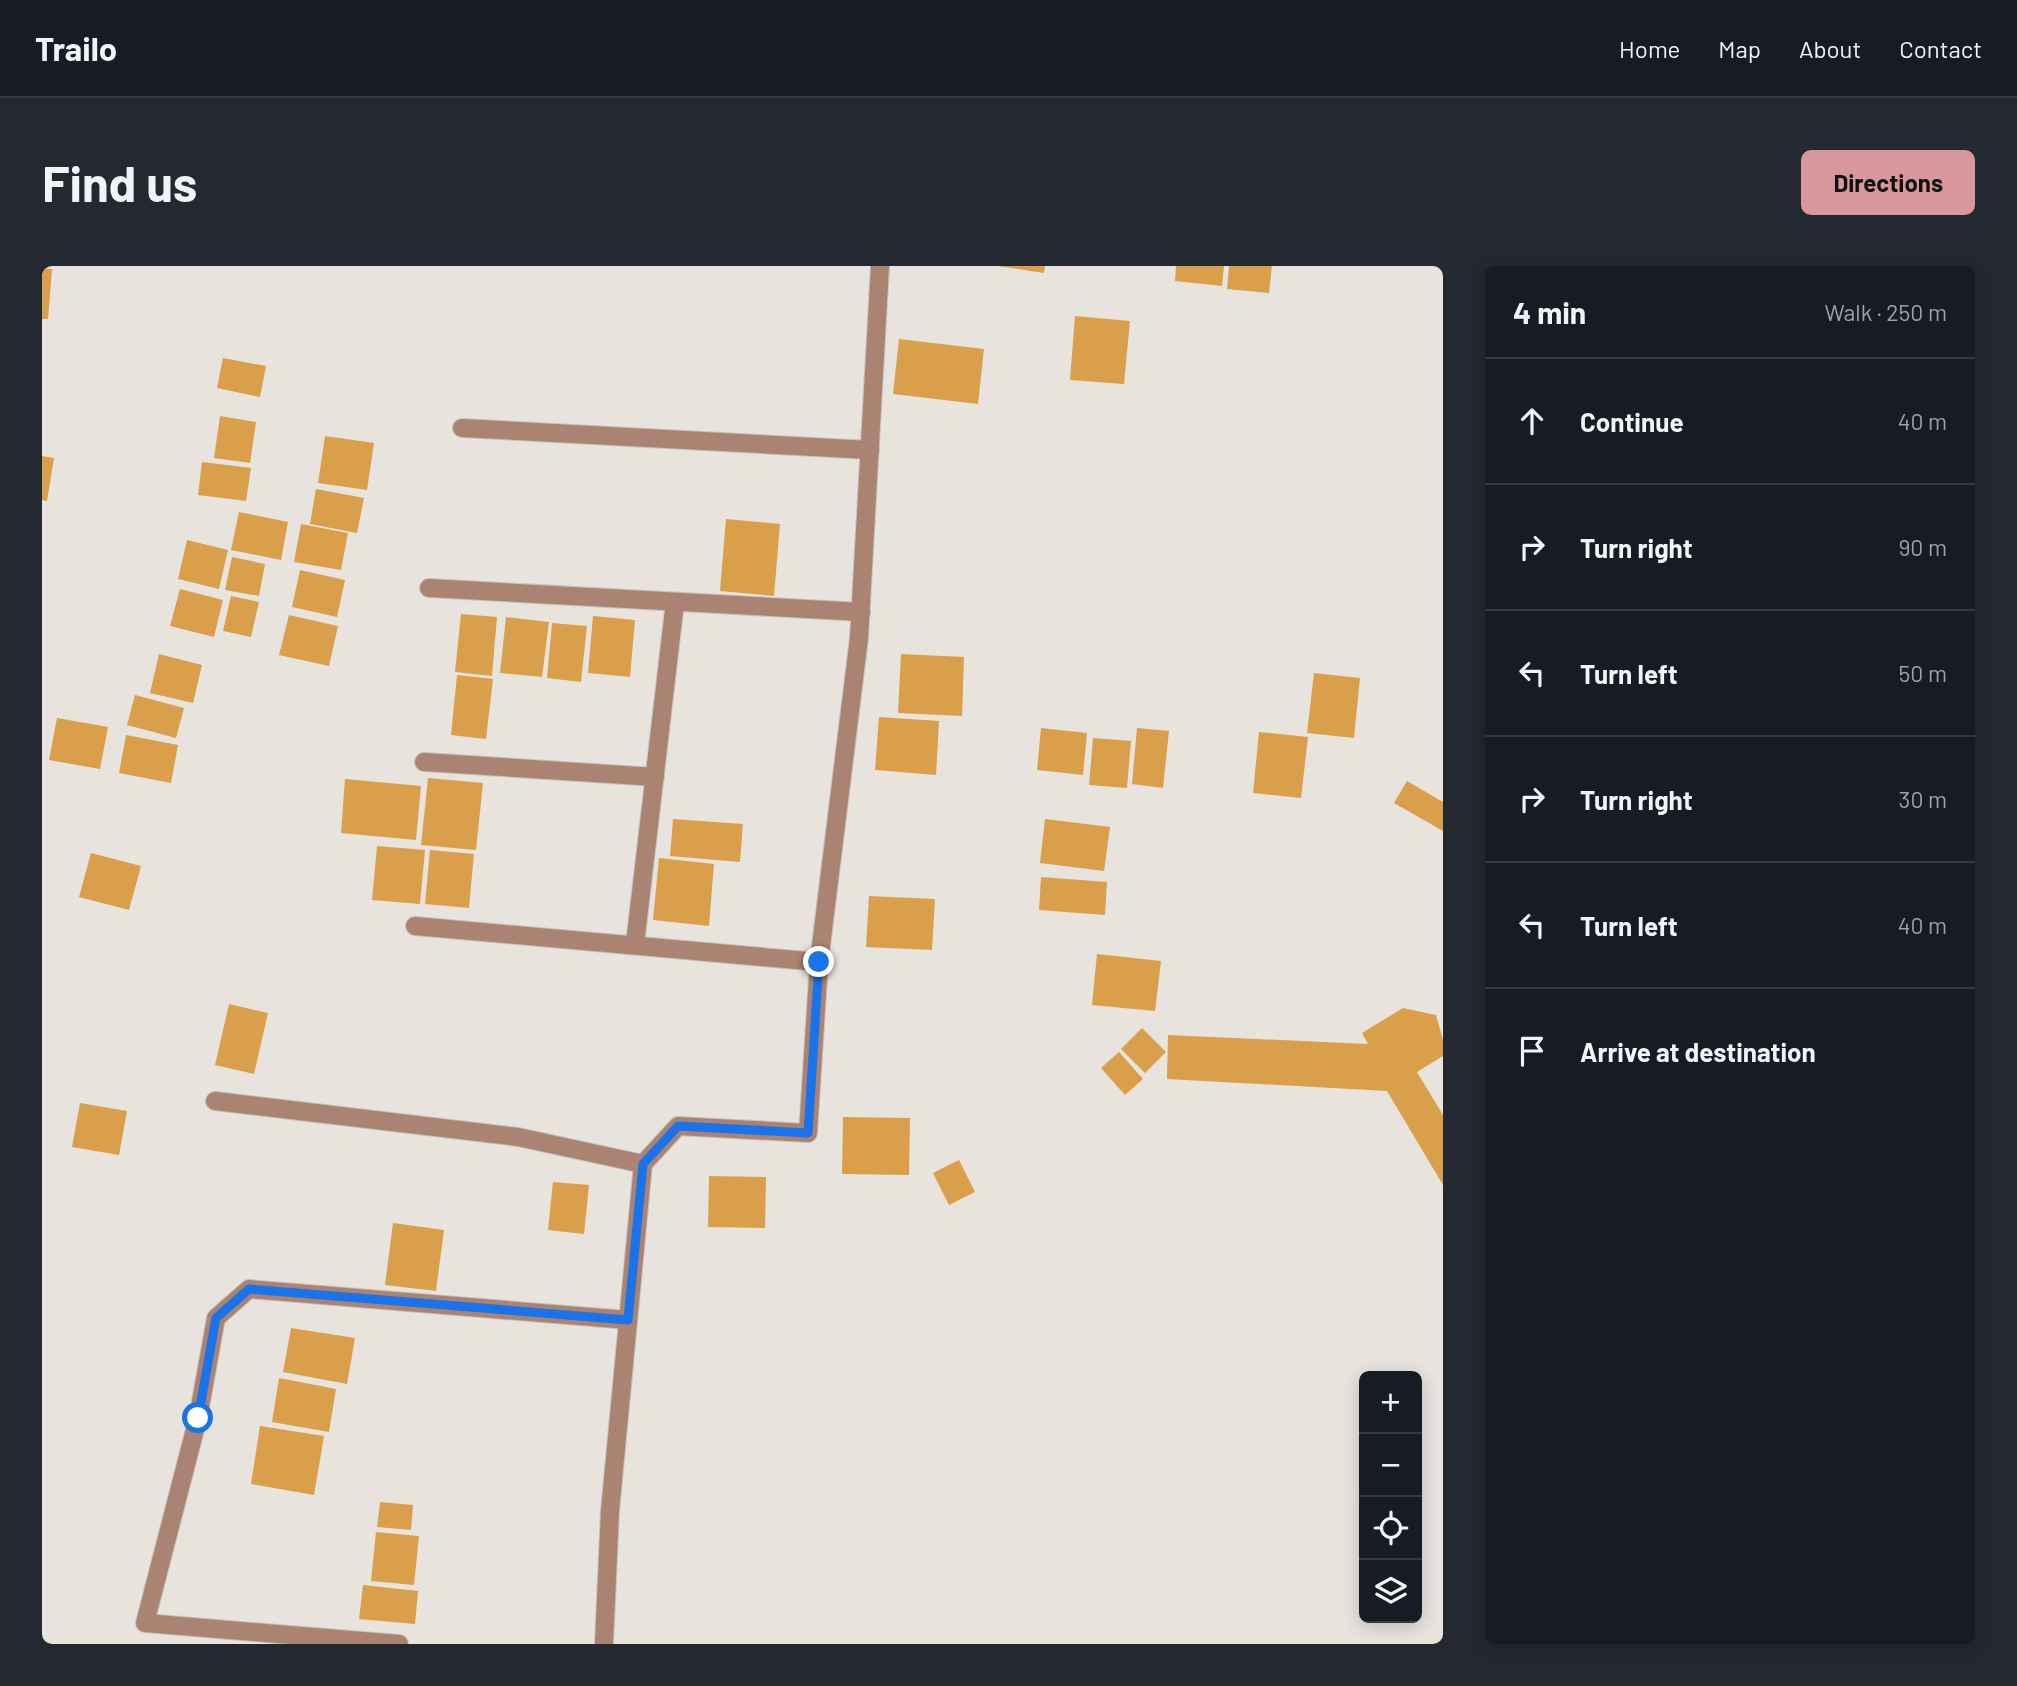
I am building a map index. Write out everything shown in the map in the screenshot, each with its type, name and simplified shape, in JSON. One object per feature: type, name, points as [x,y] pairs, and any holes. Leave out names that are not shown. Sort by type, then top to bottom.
[{"type":"street","points":[[604,1644],[610,1511],[643,1164],[678,1126],[808,1133],[819,962],[861,612],[880,266]]},
{"type":"street","points":[[462,428],[870,450]]},
{"type":"street","points":[[429,588],[861,612]]},
{"type":"street","points":[[635,944],[675,602]]},
{"type":"street","points":[[424,762],[655,777]]},
{"type":"street","points":[[415,926],[819,962]]},
{"type":"street","points":[[215,1101],[518,1137],[643,1164]]},
{"type":"street","points":[[399,1644],[145,1623],[198,1418],[216,1318],[249,1289],[628,1320]]},
{"type":"building","points":[[998,266],[1045,266],[1044,273]]},
{"type":"building","points":[[1176,266],[1224,266],[1222,286],[1175,281]]},
{"type":"building","points":[[1229,266],[1272,266],[1269,293],[1227,289]]},
{"type":"building","points":[[42,268],[52,269],[48,319],[42,319]]},
{"type":"building","points":[[1075,316],[1130,321],[1124,384],[1070,380]]},
{"type":"building","points":[[899,339],[984,349],[978,404],[893,394]]},
{"type":"building","points":[[223,358],[266,366],[260,397],[217,388]]},
{"type":"building","points":[[220,416],[256,422],[250,463],[214,458]]},
{"type":"building","points":[[325,436],[374,443],[367,490],[318,483]]},
{"type":"building","points":[[42,456],[54,458],[47,501],[42,500]]},
{"type":"building","points":[[202,462],[251,468],[246,501],[198,495]]},
{"type":"building","points":[[316,489],[364,498],[357,533],[310,524]]},
{"type":"building","points":[[239,512],[288,522],[281,560],[231,550]]},
{"type":"building","points":[[726,519],[780,524],[774,596],[720,591]]},
{"type":"building","points":[[301,524],[348,533],[341,570],[294,562]]},
{"type":"building","points":[[187,540],[228,550],[219,589],[178,579]]},
{"type":"building","points":[[232,557],[265,564],[259,596],[225,590]]},
{"type":"building","points":[[300,570],[345,580],[337,617],[292,607]]},
{"type":"building","points":[[180,589],[223,600],[214,637],[170,626]]},
{"type":"building","points":[[231,596],[259,602],[251,637],[223,631]]},
{"type":"building","points":[[461,614],[497,617],[492,676],[455,672]]},
{"type":"building","points":[[289,615],[338,626],[329,666],[279,655]]},
{"type":"building","points":[[593,616],[635,620],[630,677],[588,673]]},
{"type":"building","points":[[506,617],[549,622],[542,677],[500,673]]},
{"type":"building","points":[[552,623],[587,626],[581,682],[547,678]]},
{"type":"building","points":[[159,654],[202,665],[193,703],[150,693]]},
{"type":"building","points":[[901,654],[964,657],[962,716],[898,713]]},
{"type":"building","points":[[1314,673],[1360,678],[1354,738],[1307,733]]},
{"type":"building","points":[[457,675],[493,679],[486,739],[451,735]]},
{"type":"building","points":[[135,695],[184,708],[176,738],[127,725]]},
{"type":"building","points":[[879,717],[939,721],[936,775],[875,770]]},
{"type":"building","points":[[57,718],[108,727],[100,769],[49,760]]},
{"type":"building","points":[[1041,728],[1087,733],[1083,775],[1037,770]]},
{"type":"building","points":[[1137,728],[1169,731],[1163,788],[1132,784]]},
{"type":"building","points":[[1259,732],[1308,737],[1301,798],[1253,793]]},
{"type":"building","points":[[126,735],[178,745],[171,783],[119,773]]},
{"type":"building","points":[[1093,738],[1131,741],[1127,788],[1089,785]]},
{"type":"building","points":[[428,778],[483,783],[476,850],[421,845]]},
{"type":"building","points":[[345,779],[421,786],[416,840],[341,833]]},
{"type":"building","points":[[1407,781],[1443,802],[1443,831],[1394,803]]},
{"type":"building","points":[[673,819],[743,824],[740,862],[670,856]]},
{"type":"building","points":[[1045,819],[1110,827],[1104,871],[1040,863]]},
{"type":"building","points":[[377,846],[425,850],[420,904],[372,900]]},
{"type":"building","points":[[430,850],[474,854],[469,908],[425,904]]},
{"type":"building","points":[[91,853],[141,866],[129,910],[79,897]]},
{"type":"building","points":[[659,858],[714,864],[709,926],[653,920]]},
{"type":"building","points":[[1041,877],[1107,882],[1105,915],[1039,910]]},
{"type":"building","points":[[869,896],[935,899],[932,950],[866,947]]},
{"type":"building","points":[[1097,954],[1161,961],[1155,1011],[1092,1005]]},
{"type":"building","points":[[229,1004],[268,1013],[254,1074],[215,1065]]},
{"type":"building","points":[[1403,1008],[1436,1015],[1443,1040],[1443,1056],[1417,1072],[1443,1115],[1443,1185],[1387,1091],[1167,1079],[1168,1035],[1368,1044],[1362,1033]]},
{"type":"building","points":[[1142,1028],[1166,1052],[1145,1073],[1121,1049]]},
{"type":"building","points":[[1119,1052],[1143,1079],[1125,1095],[1101,1068]]},
{"type":"building","points":[[80,1103],[127,1111],[119,1155],[72,1147]]},
{"type":"building","points":[[843,1117],[910,1118],[909,1175],[842,1174]]},
{"type":"building","points":[[959,1160],[975,1192],[949,1205],[933,1173]]},
{"type":"building","points":[[709,1176],[766,1177],[765,1228],[708,1227]]},
{"type":"building","points":[[553,1182],[589,1185],[584,1234],[548,1230]]},
{"type":"building","points":[[393,1223],[444,1230],[436,1291],[385,1285]]},
{"type":"building","points":[[291,1328],[355,1338],[347,1384],[283,1372]]},
{"type":"building","points":[[279,1378],[336,1389],[329,1432],[272,1422]]},
{"type":"building","points":[[260,1426],[324,1436],[314,1495],[251,1484]]},
{"type":"building","points":[[380,1502],[413,1505],[411,1530],[377,1527]]},
{"type":"building","points":[[376,1532],[419,1536],[414,1585],[371,1581]]},
{"type":"building","points":[[363,1585],[418,1591],[415,1624],[359,1619]]},
{"type":"route","points":[[198,1418],[216,1318],[249,1289],[628,1320],[643,1164],[678,1126],[808,1133],[819,962]]}]
